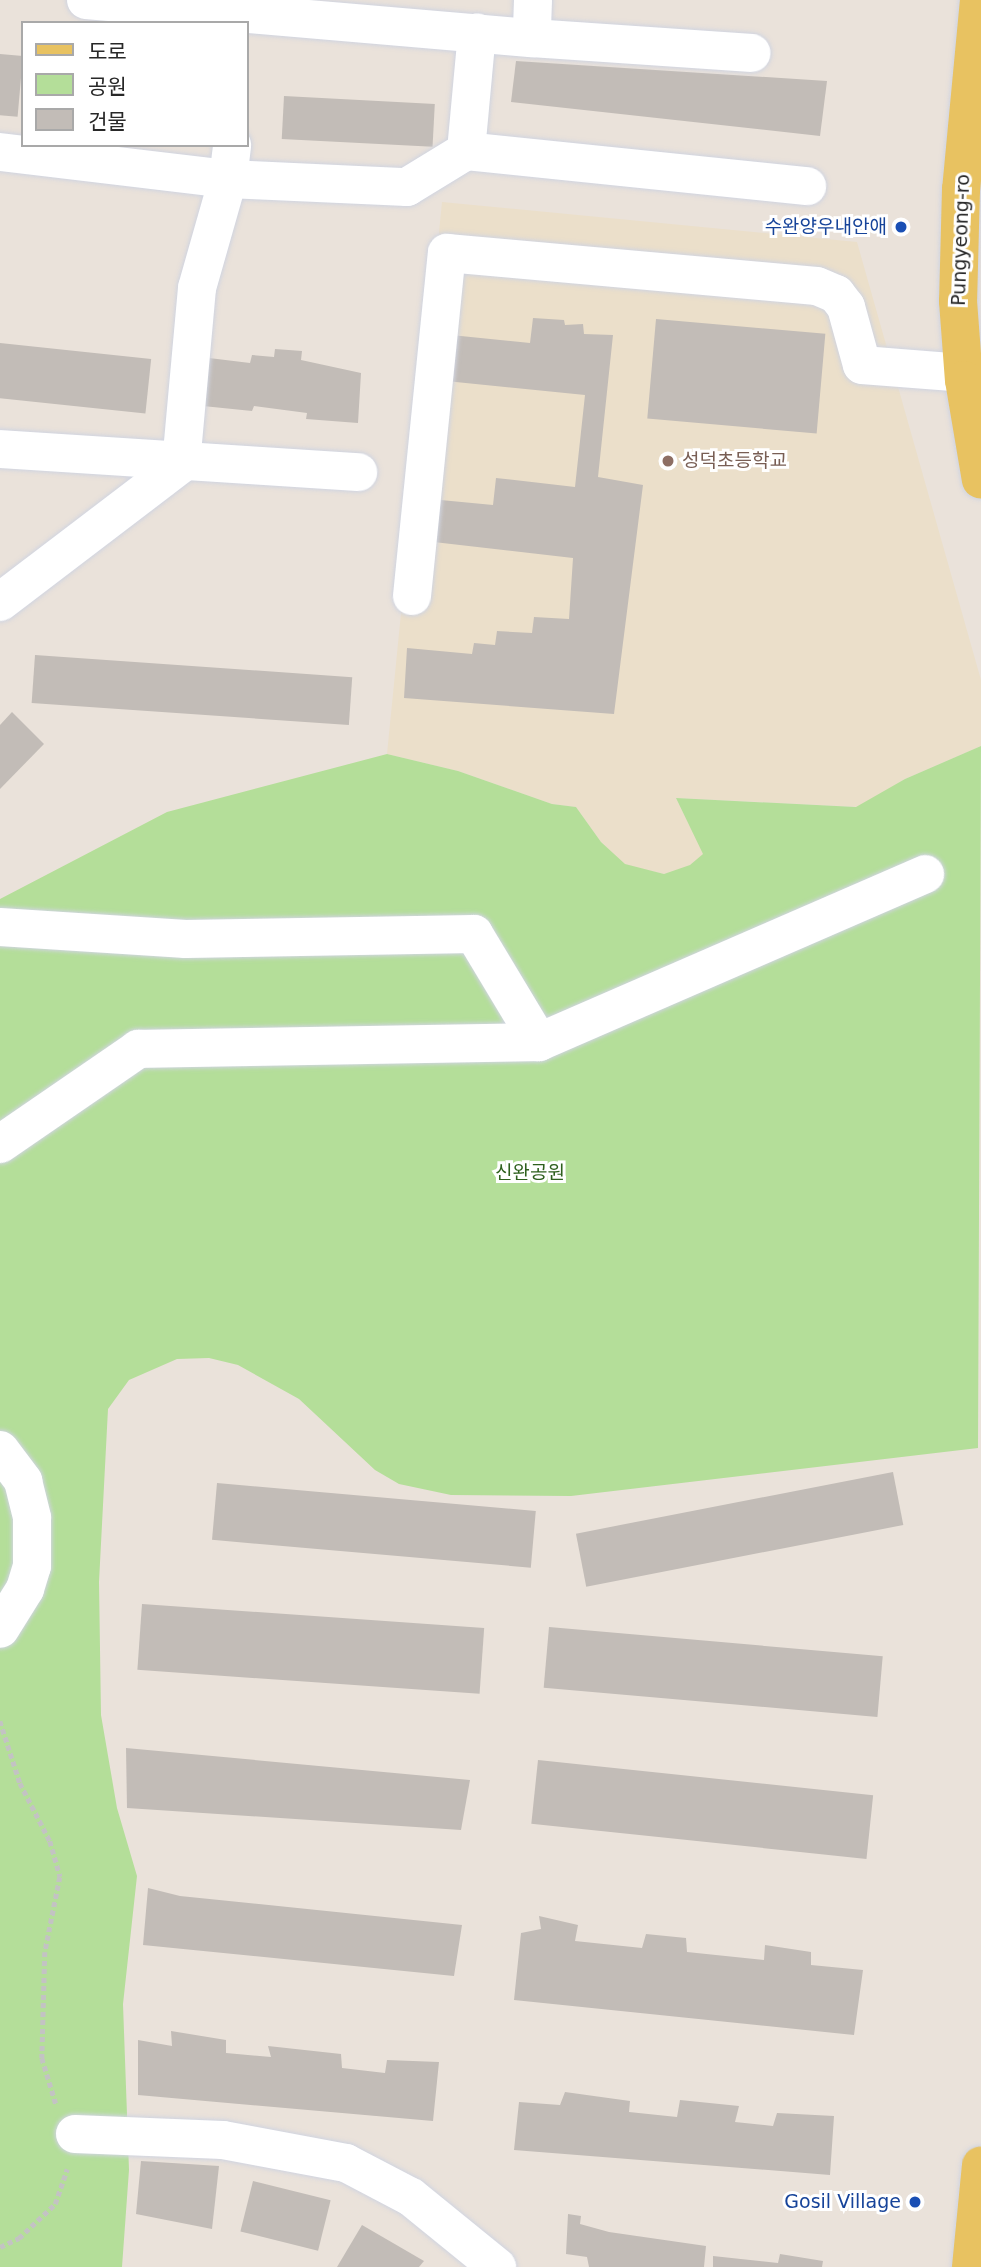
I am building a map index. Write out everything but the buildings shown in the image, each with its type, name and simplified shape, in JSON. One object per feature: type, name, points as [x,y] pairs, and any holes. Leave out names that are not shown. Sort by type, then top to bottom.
[{"type":"main road","name":"Pungyeong-ro","points":[[979,0],[961,189],[958,301],[963,373],[981,480]]},
{"type":"main road","points":[[971,2267],[981,2165]]},
{"type":"street","points":[[86,0],[251,18],[751,53]]},
{"type":"street","points":[[532,38],[533,0]]},
{"type":"street","points":[[466,150],[477,33]]},
{"type":"street","points":[[0,152],[230,162],[407,187],[466,150],[807,186]]},
{"type":"street","points":[[0,602],[181,464],[197,288],[230,162]]},
{"type":"street","points":[[412,596],[447,253],[817,286],[836,293],[846,307],[862,365],[963,373]]},
{"type":"street","points":[[0,449],[181,464],[358,472]]},
{"type":"street","points":[[0,1144],[138,1049],[539,1041],[925,874]]},
{"type":"street","points":[[0,927],[186,939],[474,934],[539,1041]]},
{"type":"street","points":[[0,1450],[23,1481],[32,1518],[32,1566],[25,1589],[0,1629]]},
{"type":"street","points":[[75,2134],[223,2140],[346,2163],[411,2197],[498,2267]]},
{"type":"path","points":[[0,1721],[20,1783],[50,1841],[60,1877],[45,1952],[42,2058],[47,2085],[75,2134],[55,2204],[19,2238],[0,2247]]},
{"type":"shaded area","name":"성덕초등학교","points":[[442,202],[857,242],[981,680],[981,746],[905,779],[861,807],[676,798],[704,854],[685,870],[664,874],[625,865],[601,842],[576,807],[552,804],[458,771],[387,754]]},
{"type":"green space","name":"신완공원","points":[[981,746],[978,1448],[571,1496],[451,1495],[399,1484],[375,1470],[299,1399],[238,1365],[209,1358],[177,1359],[129,1380],[108,1409],[99,1582],[101,1715],[117,1808],[137,1876],[123,2004],[129,2170],[122,2267],[0,2267],[0,899],[167,812],[387,754],[458,771],[552,804],[576,807],[601,842],[625,864],[664,874],[690,865],[703,854],[676,798],[856,807],[905,779]]},
{"type":"place","name":"수완양우내안애","points":[[901,227]]},
{"type":"place","name":"성덕초등학교","points":[[668,461]]},
{"type":"place","name":"Gosil Village","points":[[915,2202]]}]
